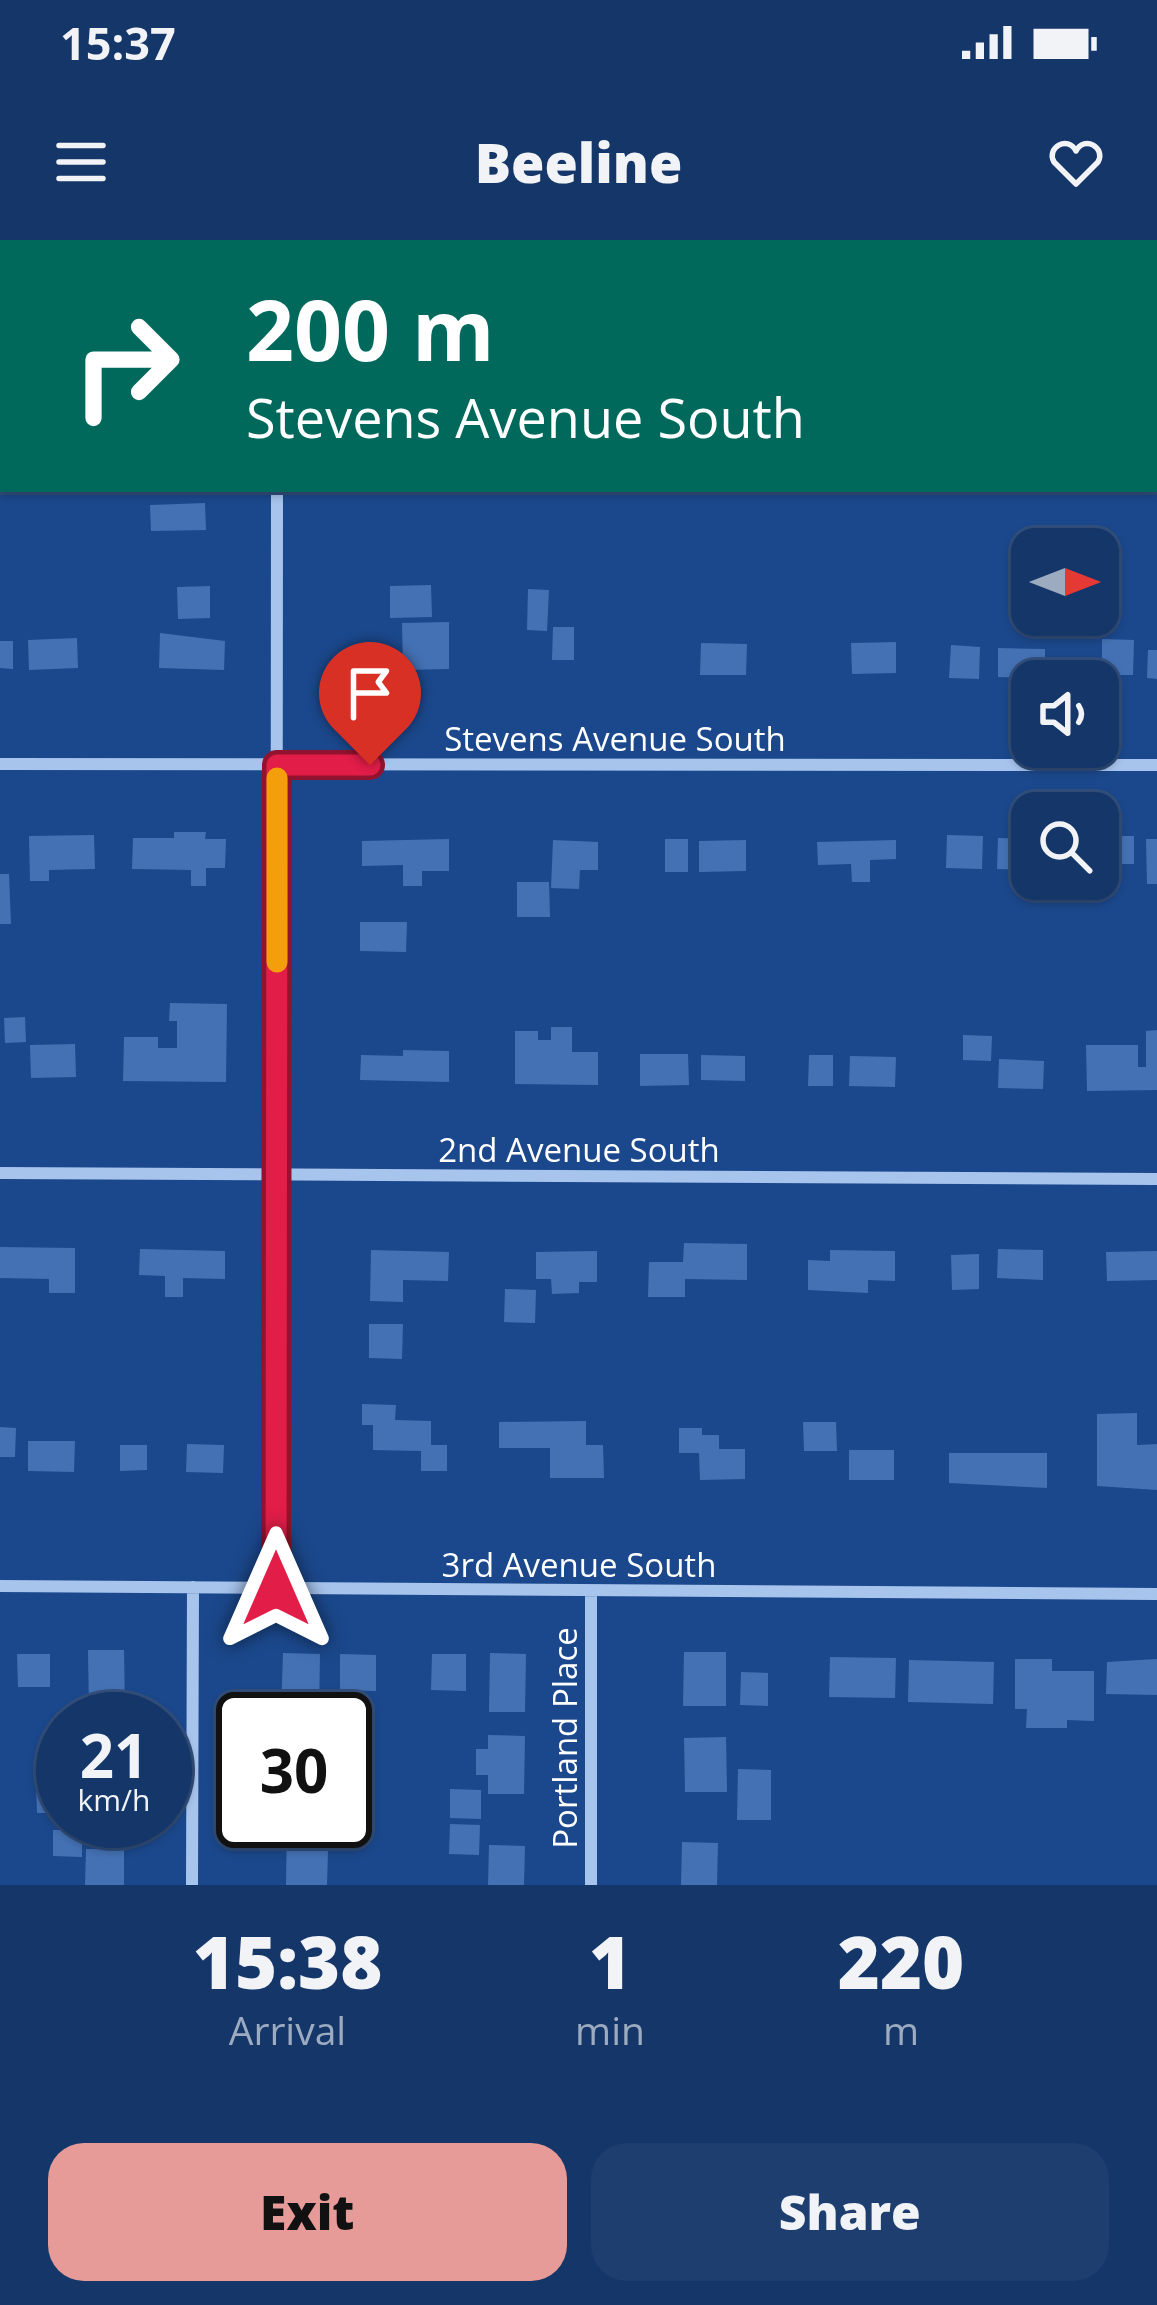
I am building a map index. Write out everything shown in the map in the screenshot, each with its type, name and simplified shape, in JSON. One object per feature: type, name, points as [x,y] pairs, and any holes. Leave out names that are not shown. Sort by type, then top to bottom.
[{"type":"street","points":[[276,1589],[278,492]]},
{"type":"street","name":"Stevens Avenue South","points":[[0,764],[1157,765]]},
{"type":"street","name":"2nd Avenue South","points":[[0,1173],[1157,1180]]},
{"type":"street","name":"3rd Avenue South","points":[[0,1586],[1157,1594]]},
{"type":"street","points":[[192,1885],[193,1587]]},
{"type":"street","name":"Portland Place","points":[[591,1592],[591,1885]]},
{"type":"building","points":[[205,503],[206,530],[151,531],[150,505]]},
{"type":"building","points":[[431,585],[432,617],[390,618],[390,586]]},
{"type":"building","points":[[210,586],[210,618],[178,619],[177,587]]},
{"type":"building","points":[[528,589],[549,590],[547,631],[527,630]]},
{"type":"building","points":[[449,622],[449,669],[403,670],[402,623]]},
{"type":"building","points":[[553,627],[574,627],[574,660],[552,660]]},
{"type":"building","points":[[160,633],[225,641],[224,670],[159,668]]},
{"type":"building","points":[[77,638],[78,668],[29,670],[28,640]]},
{"type":"building","points":[[1102,639],[1134,640],[1133,675],[1119,675],[1119,660],[1102,660]]},
{"type":"building","points":[[0,641],[13,641],[13,669],[0,668]]},
{"type":"building","points":[[896,642],[896,673],[852,674],[851,643]]},
{"type":"building","points":[[701,643],[747,644],[746,675],[700,675]]},
{"type":"building","points":[[951,645],[980,647],[979,679],[949,678]]},
{"type":"building","points":[[998,648],[1045,649],[1045,660],[1011,660],[1011,677],[998,677]]},
{"type":"building","points":[[1148,650],[1157,650],[1157,679],[1147,678]]},
{"type":"building","points":[[174,832],[206,832],[205,839],[226,839],[225,868],[206,868],[206,886],[191,886],[191,870],[132,869],[133,838],[174,838]]},
{"type":"building","points":[[94,835],[95,869],[49,870],[49,881],[30,881],[29,836]]},
{"type":"building","points":[[947,835],[983,836],[982,869],[946,868]]},
{"type":"building","points":[[1119,836],[1134,836],[1134,864],[1119,864]]},
{"type":"building","points":[[998,838],[1011,838],[1011,869],[997,869]]},
{"type":"building","points":[[449,839],[449,871],[422,871],[422,886],[403,886],[403,865],[362,866],[362,841]]},
{"type":"building","points":[[665,839],[688,839],[688,872],[665,872]]},
{"type":"building","points":[[1146,839],[1157,839],[1157,884],[1147,884]]},
{"type":"building","points":[[553,840],[598,842],[598,870],[580,870],[579,889],[551,888]]},
{"type":"building","points":[[746,840],[746,871],[699,872],[699,841]]},
{"type":"building","points":[[896,840],[896,859],[870,860],[870,882],[852,882],[851,864],[818,865],[817,842]]},
{"type":"building","points":[[0,874],[9,874],[11,924],[0,924]]},
{"type":"building","points":[[517,882],[549,882],[550,917],[517,917]]},
{"type":"building","points":[[360,922],[407,922],[406,952],[360,951]]},
{"type":"building","points":[[170,1003],[227,1004],[226,1082],[123,1081],[124,1037],[158,1037],[158,1048],[177,1048],[177,1021],[169,1021]]},
{"type":"building","points":[[25,1017],[26,1042],[5,1043],[4,1018]]},
{"type":"building","points":[[551,1027],[572,1027],[572,1052],[598,1052],[598,1085],[515,1084],[515,1031],[538,1031],[538,1040],[551,1040]]},
{"type":"building","points":[[1157,1030],[1157,1090],[1087,1091],[1086,1045],[1138,1045],[1138,1067],[1146,1067],[1146,1031]]},
{"type":"building","points":[[963,1035],[992,1036],[991,1061],[963,1060]]},
{"type":"building","points":[[75,1044],[76,1077],[31,1078],[30,1045]]},
{"type":"building","points":[[403,1050],[449,1051],[449,1082],[360,1080],[361,1055],[403,1056]]},
{"type":"building","points":[[640,1054],[688,1054],[689,1085],[640,1086]]},
{"type":"building","points":[[701,1055],[745,1056],[745,1081],[701,1080]]},
{"type":"building","points":[[809,1055],[833,1055],[833,1086],[808,1086]]},
{"type":"building","points":[[850,1056],[896,1057],[895,1087],[849,1086]]},
{"type":"building","points":[[999,1059],[1044,1061],[1043,1089],[998,1088]]},
{"type":"building","points":[[684,1243],[747,1244],[747,1280],[685,1279],[685,1297],[648,1297],[649,1262],[683,1262]]},
{"type":"building","points":[[0,1247],[75,1248],[75,1293],[49,1293],[49,1279],[0,1278]]},
{"type":"building","points":[[140,1249],[225,1251],[225,1279],[183,1278],[183,1297],[165,1297],[165,1276],[139,1275]]},
{"type":"building","points":[[998,1249],[1043,1250],[1043,1280],[997,1278]]},
{"type":"building","points":[[371,1250],[449,1252],[448,1281],[403,1280],[403,1302],[370,1301]]},
{"type":"building","points":[[830,1250],[895,1251],[895,1281],[868,1280],[868,1293],[808,1290],[808,1260],[830,1261]]},
{"type":"building","points":[[597,1251],[597,1282],[579,1282],[579,1293],[552,1294],[551,1279],[536,1279],[536,1252]]},
{"type":"building","points":[[1157,1251],[1157,1280],[1107,1281],[1106,1252]]},
{"type":"building","points":[[979,1254],[979,1289],[952,1290],[951,1255]]},
{"type":"building","points":[[505,1289],[536,1290],[535,1323],[504,1322]]},
{"type":"building","points":[[369,1324],[403,1324],[402,1359],[369,1358]]},
{"type":"building","points":[[362,1404],[396,1405],[395,1420],[431,1421],[431,1445],[447,1445],[447,1471],[421,1471],[421,1451],[373,1450],[373,1425],[362,1425]]},
{"type":"building","points":[[1137,1413],[1137,1445],[1157,1444],[1157,1490],[1097,1486],[1097,1414]]},
{"type":"building","points":[[586,1421],[586,1445],[603,1445],[604,1478],[550,1478],[550,1448],[499,1448],[499,1422]]},
{"type":"building","points":[[803,1422],[836,1422],[837,1451],[804,1451]]},
{"type":"building","points":[[0,1427],[16,1428],[15,1457],[0,1457]]},
{"type":"building","points":[[679,1428],[702,1428],[702,1435],[719,1435],[719,1449],[745,1449],[745,1479],[700,1480],[699,1453],[679,1453]]},
{"type":"building","points":[[28,1441],[75,1441],[74,1472],[28,1471]]},
{"type":"building","points":[[187,1444],[224,1445],[223,1473],[186,1472]]},
{"type":"building","points":[[120,1445],[147,1445],[147,1470],[120,1471]]},
{"type":"building","points":[[849,1450],[894,1450],[894,1480],[849,1480]]},
{"type":"building","points":[[949,1453],[1047,1453],[1047,1488],[949,1483]]},
{"type":"building","points":[[88,1650],[124,1650],[125,1692],[89,1692]]},
{"type":"building","points":[[684,1652],[726,1652],[726,1706],[683,1706]]},
{"type":"building","points":[[283,1653],[320,1654],[319,1692],[282,1692]]},
{"type":"building","points":[[490,1653],[526,1654],[525,1712],[489,1712]]},
{"type":"building","points":[[17,1654],[50,1654],[50,1687],[18,1687]]},
{"type":"building","points":[[340,1654],[376,1655],[376,1691],[340,1690]]},
{"type":"building","points":[[432,1654],[466,1654],[466,1691],[431,1690]]},
{"type":"building","points":[[830,1657],[896,1658],[895,1698],[829,1697]]},
{"type":"building","points":[[1015,1659],[1052,1659],[1052,1671],[1094,1671],[1094,1721],[1067,1720],[1067,1728],[1026,1728],[1027,1709],[1015,1709]]},
{"type":"building","points":[[1157,1659],[1157,1695],[1106,1694],[1107,1662]]},
{"type":"building","points":[[909,1660],[994,1662],[993,1704],[908,1702]]},
{"type":"building","points":[[741,1672],[768,1673],[768,1706],[740,1705]]},
{"type":"building","points":[[488,1735],[525,1736],[524,1794],[488,1794],[488,1775],[476,1775],[476,1749],[488,1749]]},
{"type":"building","points":[[726,1737],[727,1792],[685,1792],[684,1738]]},
{"type":"building","points":[[738,1769],[771,1770],[771,1820],[737,1820]]},
{"type":"building","points":[[450,1789],[481,1790],[481,1819],[450,1818]]},
{"type":"building","points":[[450,1824],[480,1825],[479,1855],[449,1854]]},
{"type":"building","points":[[682,1842],[718,1843],[717,1885],[681,1885]]},
{"type":"building","points":[[489,1845],[525,1846],[524,1885],[488,1885]]},
{"type":"building","points":[[53,1848],[82,1848],[82,1857],[53,1856]]},
{"type":"building","points":[[287,1848],[340,1848],[328,1851],[327,1885],[286,1885]]},
{"type":"building","points":[[86,1849],[124,1849],[124,1885],[85,1885]]},
{"type":"slow traffic","points":[[277,778],[277,962]]},
{"type":"route","points":[[276,1589],[277,765],[370,765]]}]
